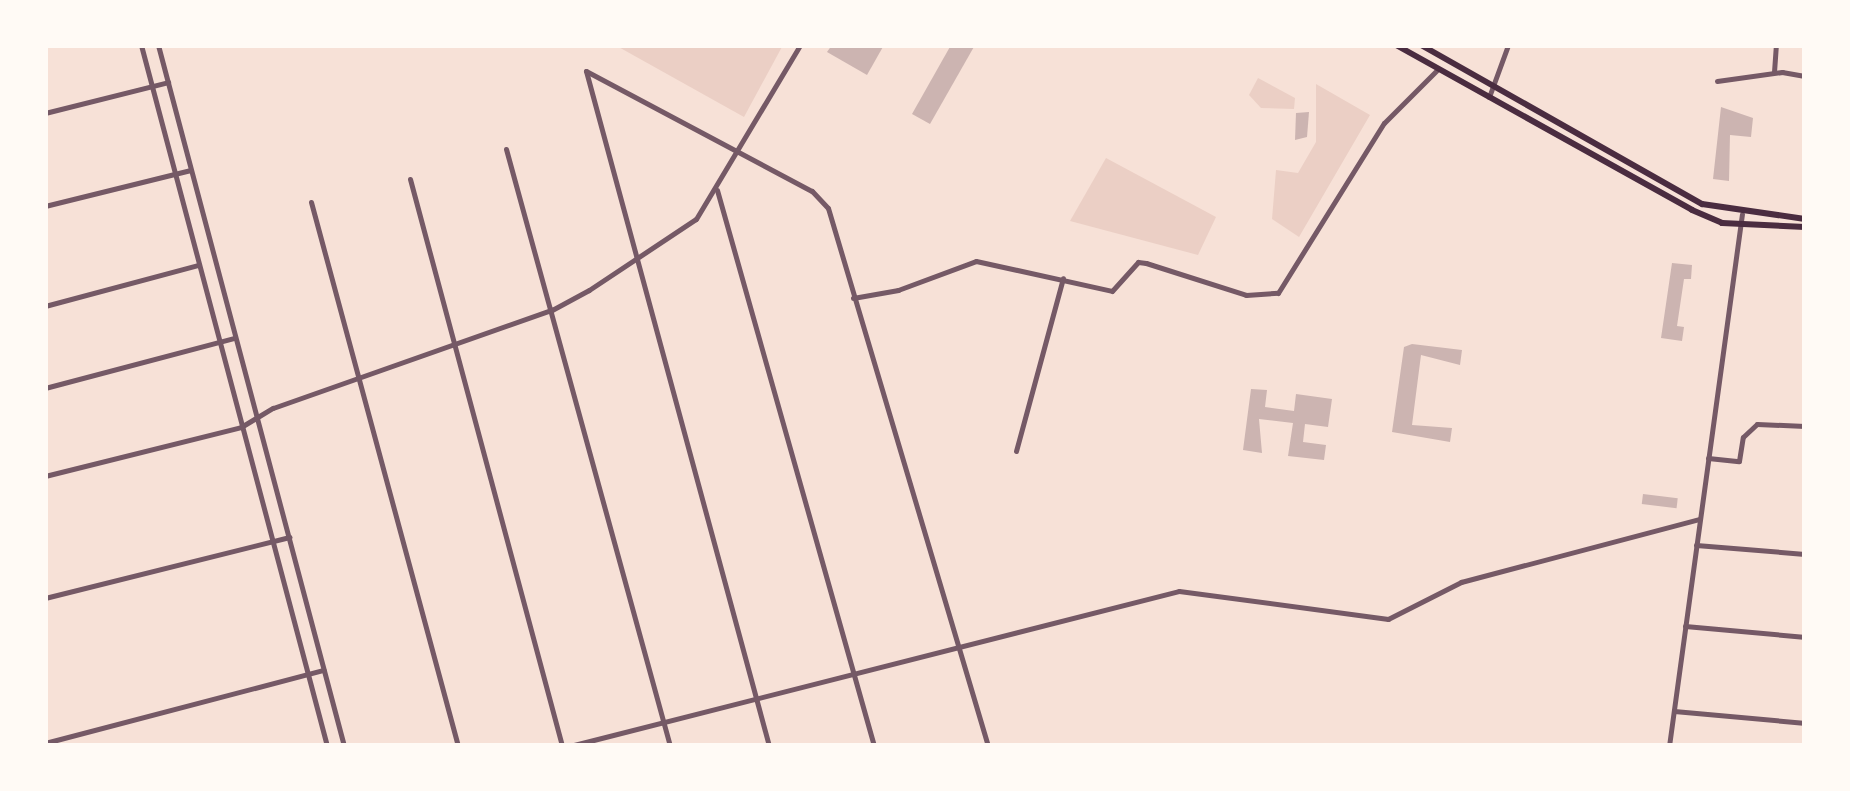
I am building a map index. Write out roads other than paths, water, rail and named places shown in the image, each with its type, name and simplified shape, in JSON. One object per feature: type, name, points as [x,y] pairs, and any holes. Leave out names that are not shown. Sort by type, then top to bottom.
[{"type":"main road","points":[[1396,45],[1692,210],[1805,223]]},
{"type":"main road","points":[[1421,45],[1702,204],[1741,218]]},
{"type":"street","points":[[140,45],[326,746]]},
{"type":"street","points":[[158,45],[344,746]]},
{"type":"street","points":[[45,476],[240,426],[552,310],[640,260],[681,233],[717,190],[800,45]]},
{"type":"street","points":[[1488,97],[1508,45]]},
{"type":"street","points":[[1774,73],[1776,45]]},
{"type":"street","points":[[853,298],[898,290],[976,261],[1120,290],[1138,262],[1246,296],[1278,293],[1384,123],[1438,69]]},
{"type":"street","points":[[770,746],[586,71],[822,197],[988,746]]},
{"type":"street","points":[[1717,81],[1774,73],[1805,76]]},
{"type":"street","points":[[45,113],[168,82]]},
{"type":"street","points":[[506,149],[670,746]]},
{"type":"street","points":[[45,206],[190,170]]},
{"type":"street","points":[[410,179],[562,746]]},
{"type":"street","points":[[717,190],[874,746]]},
{"type":"street","points":[[311,202],[458,746]]},
{"type":"street","points":[[1669,746],[1741,218]]},
{"type":"street","points":[[45,306],[198,265]]},
{"type":"street","points":[[1016,451],[1063,278]]},
{"type":"street","points":[[45,388],[234,338]]},
{"type":"street","points":[[1708,458],[1739,461],[1747,428],[1805,426]]},
{"type":"street","points":[[570,746],[756,695],[854,676],[956,643],[1179,591],[1388,619],[1461,582],[1700,520]]},
{"type":"street","points":[[45,598],[289,537]]},
{"type":"street","points":[[1696,545],[1805,554]]},
{"type":"street","points":[[1685,626],[1805,637]]},
{"type":"street","points":[[45,743],[324,670]]},
{"type":"street","points":[[1674,711],[1805,723]]}]
